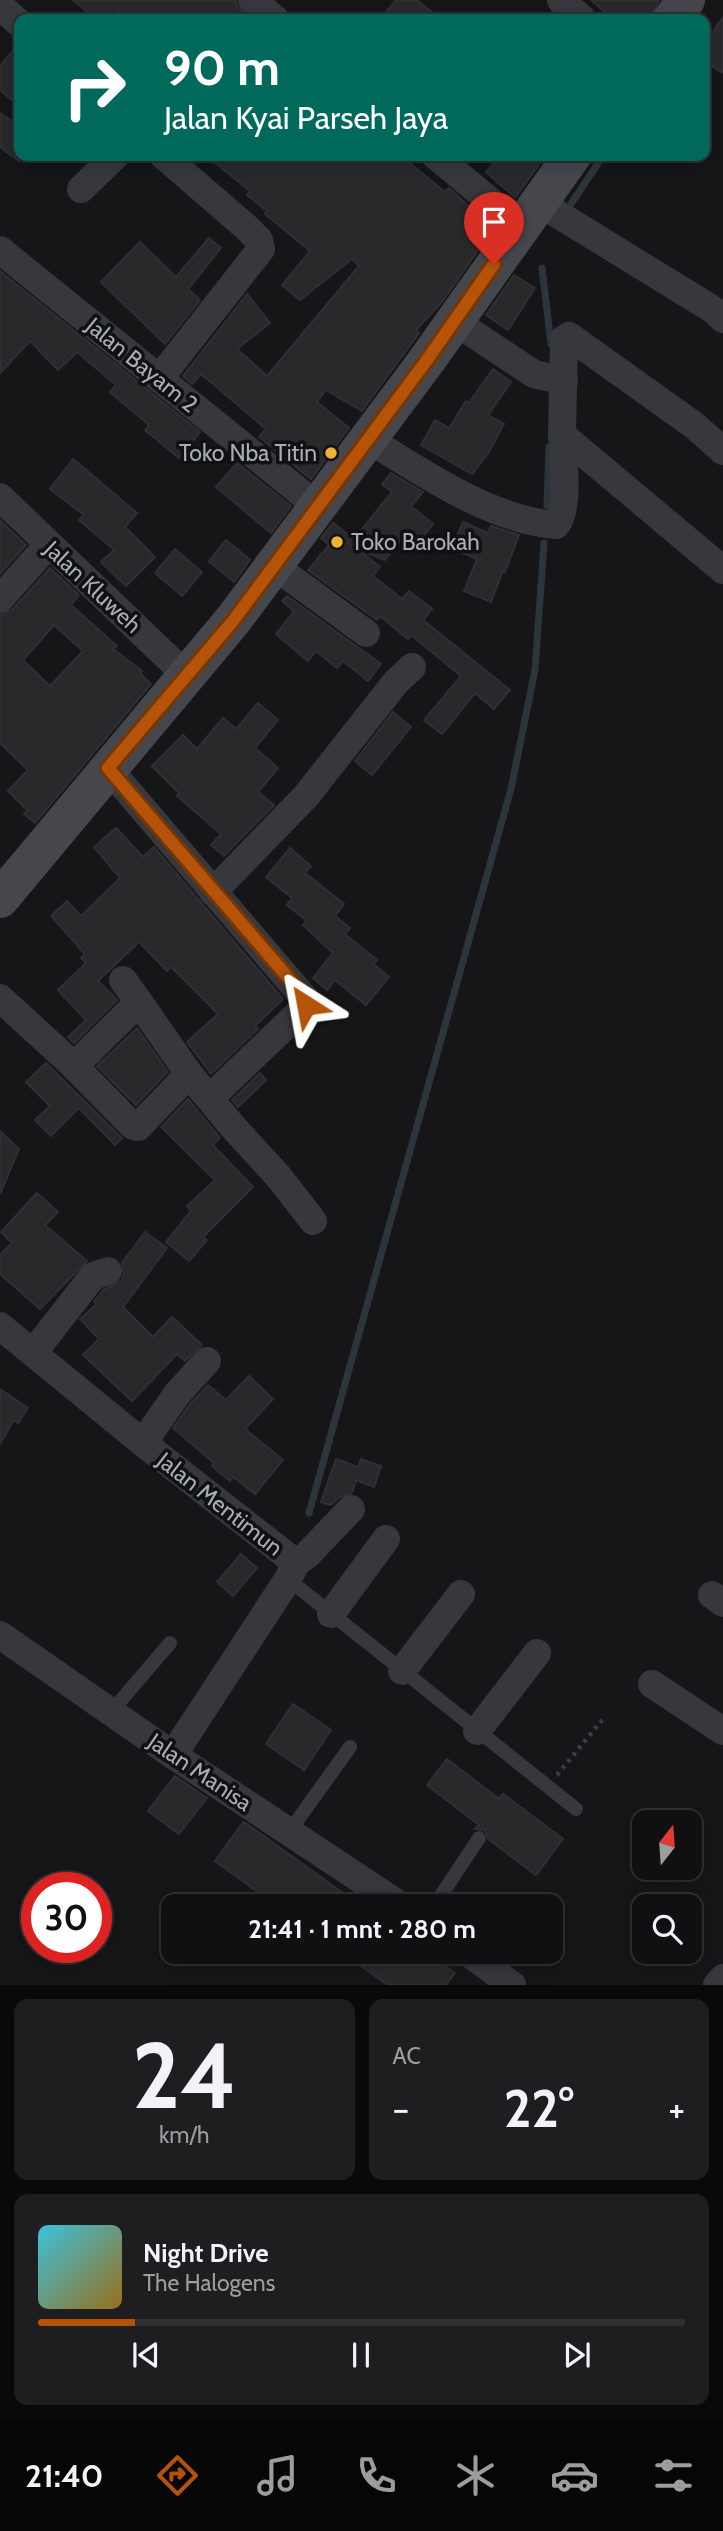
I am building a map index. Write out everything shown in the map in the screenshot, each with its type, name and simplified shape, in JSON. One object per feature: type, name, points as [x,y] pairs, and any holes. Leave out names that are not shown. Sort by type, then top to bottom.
[{"type":"main road","points":[[675,14],[686,0]]},
{"type":"main road","points":[[0,900],[233,621],[568,161]]},
{"type":"street","points":[[252,0],[269,14]]},
{"type":"street","points":[[561,0],[576,14]]},
{"type":"street","points":[[0,6],[14,19]]},
{"type":"street","points":[[81,189],[110,161]]},
{"type":"street","points":[[159,379],[261,249],[259,240],[247,228],[170,161]]},
{"type":"street","points":[[444,161],[529,214],[712,309],[723,319]]},
{"type":"street","name":"Jalan Bayam 2","points":[[0,250],[316,505]]},
{"type":"street","points":[[454,321],[534,374],[564,382]]},
{"type":"street","points":[[368,439],[477,501],[535,523],[556,525],[562,519],[564,501],[564,339],[569,336],[695,426],[723,451]]},
{"type":"street","points":[[562,435],[723,570]]},
{"type":"street","name":"Jalan Kluweh","points":[[0,497],[186,675]]},
{"type":"street","points":[[0,599],[48,545]]},
{"type":"street","points":[[273,565],[366,633]]},
{"type":"street","points":[[213,892],[306,796],[396,682],[412,667]]},
{"type":"street","points":[[108,768],[304,996],[306,1005],[210,1098]]},
{"type":"street","points":[[74,1066],[131,991],[189,1074],[278,1176],[313,1221]]},
{"type":"street","points":[[0,998],[135,1127],[189,1074]]},
{"type":"street","points":[[33,1353],[93,1276],[108,1271]]},
{"type":"street","name":"Jalan Mentimun","points":[[0,1326],[143,1443],[292,1571],[173,1755]]},
{"type":"street","points":[[143,1443],[177,1394],[207,1361]]},
{"type":"street","points":[[292,1571],[351,1509]]},
{"type":"street","points":[[331,1614],[386,1539]]},
{"type":"street","points":[[402,1671],[461,1594]]},
{"type":"street","name":"Jalan Manisa","points":[[0,1635],[173,1755],[383,1894]]},
{"type":"street","points":[[477,1731],[537,1653]]},
{"type":"street","points":[[652,1684],[723,1731]]},
{"type":"street","points":[[484,1964],[512,1985]]},
{"type":"street","points":[[717,1985],[723,1978]]},
{"type":"lane","points":[[292,1571],[331,1614],[576,1809]]},
{"type":"lane","points":[[111,1712],[170,1643]]},
{"type":"lane","points":[[289,1832],[350,1747]]},
{"type":"lane","points":[[442,1894],[479,1838]]},
{"type":"path","points":[[548,1786],[602,1720]]},
{"type":"building","points":[[73,0],[236,0],[237,6],[244,14],[124,14],[119,10],[116,14],[90,14]]},
{"type":"building","points":[[396,0],[417,0],[434,14],[384,14]]},
{"type":"building","points":[[591,0],[659,0],[653,14],[607,14]]},
{"type":"building","points":[[723,17],[723,73],[710,65],[710,36]]},
{"type":"building","points":[[14,49],[14,102],[0,90],[0,66]]},
{"type":"building","points":[[0,113],[14,123],[14,157],[0,147]]},
{"type":"building","points":[[213,161],[407,161],[445,192],[449,188],[493,229],[442,302],[416,330],[419,333],[362,411],[326,390],[317,402],[349,428],[311,479],[259,437],[266,429],[201,374],[192,384],[183,376],[247,294],[270,323],[237,349],[267,376],[359,266],[352,259],[300,300],[282,285],[310,251],[265,214],[267,211],[247,195],[250,191]]},
{"type":"building","points":[[496,161],[541,161],[515,198],[486,172]]},
{"type":"building","points":[[209,238],[221,248],[188,289],[200,300],[165,344],[101,282],[140,242],[176,277]]},
{"type":"building","points":[[0,271],[200,432],[179,458],[145,430],[149,425],[110,392],[116,385],[77,352],[58,370],[30,341],[0,373]]},
{"type":"building","points":[[514,275],[535,288],[508,330],[486,315]]},
{"type":"building","points":[[493,369],[511,382],[488,415],[504,424],[489,452],[472,474],[421,445],[435,420],[449,428],[466,401],[469,403]]},
{"type":"building","points":[[73,459],[137,513],[125,527],[155,557],[126,586],[101,562],[114,550],[79,520],[84,515],[50,489]]},
{"type":"building","points":[[237,463],[291,506],[271,533],[216,487]]},
{"type":"building","points":[[391,473],[423,492],[411,506],[433,524],[415,547],[403,538],[385,560],[359,550],[380,567],[373,576],[402,599],[409,591],[432,609],[423,620],[510,690],[494,709],[475,693],[442,734],[424,720],[461,676],[411,635],[408,639],[380,616],[377,620],[308,570],[329,545],[321,538],[333,523],[354,539],[392,492],[382,484]]},
{"type":"building","points":[[0,520],[26,545],[0,574]]},
{"type":"building","points":[[463,522],[488,533],[491,526],[519,535],[491,602],[464,591],[477,559],[452,548]]},
{"type":"building","points":[[226,540],[250,560],[234,582],[209,561]]},
{"type":"building","points":[[175,549],[202,572],[182,596],[155,573]]},
{"type":"building","points":[[50,568],[79,595],[71,605],[117,646],[113,649],[142,671],[140,673],[151,684],[35,823],[24,814],[27,810],[8,791],[28,770],[0,743],[0,615],[12,610]],"holes":[[[54,625],[83,651],[50,686],[23,660]]]},
{"type":"building","points":[[287,596],[381,664],[368,681],[343,661],[337,668],[316,651],[308,661],[276,634],[294,611],[282,601]]},
{"type":"building","points":[[258,703],[278,720],[255,748],[278,768],[258,792],[274,805],[224,856],[211,845],[221,834],[177,796],[179,793],[152,766],[183,735],[197,749],[223,718],[236,729]]},
{"type":"building","points":[[393,712],[411,727],[372,775],[355,761]]},
{"type":"building","points":[[116,828],[143,857],[154,847],[283,999],[255,1026],[258,1029],[211,1074],[187,1042],[218,1014],[171,967],[167,971],[139,942],[98,981],[117,1000],[74,1043],[68,1037],[86,1020],[58,990],[86,963],[81,958],[85,954],[51,916],[67,901],[81,916],[120,878],[94,847]]},
{"type":"building","points":[[290,848],[311,866],[305,873],[344,904],[335,916],[350,928],[345,934],[377,960],[373,964],[389,977],[366,1005],[335,980],[327,990],[313,978],[333,953],[303,925],[306,920],[287,905],[292,898],[266,877]]},
{"type":"building","points":[[137,1028],[168,1072],[136,1105],[97,1066]]},
{"type":"building","points":[[46,1063],[122,1138],[115,1145],[79,1108],[51,1136],[35,1120],[50,1106],[26,1082]]},
{"type":"building","points":[[260,1073],[266,1080],[238,1107],[232,1100]]},
{"type":"building","points":[[188,1099],[220,1138],[213,1145],[253,1187],[203,1237],[207,1240],[189,1261],[166,1242],[191,1211],[187,1206],[215,1180],[161,1127]]},
{"type":"building","points":[[0,1131],[19,1149],[0,1194]]},
{"type":"building","points":[[37,1193],[58,1212],[45,1225],[87,1261],[40,1309],[0,1274],[0,1255],[12,1243],[1,1232]]},
{"type":"building","points":[[145,1232],[167,1248],[123,1307],[153,1337],[172,1317],[202,1345],[185,1361],[177,1354],[132,1401],[83,1355],[99,1339],[80,1319],[97,1304],[94,1302],[103,1290],[121,1281],[124,1274],[122,1263]]},
{"type":"building","points":[[249,1376],[273,1399],[245,1429],[283,1460],[255,1494],[233,1477],[230,1481],[212,1466],[214,1463],[173,1428],[208,1385],[226,1400]]},
{"type":"building","points":[[0,1389],[28,1408],[18,1423],[14,1420],[0,1444]]},
{"type":"building","points":[[336,1459],[358,1467],[361,1459],[381,1466],[374,1487],[356,1480],[352,1493],[340,1497],[331,1505],[321,1502]]},
{"type":"building","points":[[241,1554],[257,1568],[233,1596],[217,1582]]},
{"type":"building","points":[[293,1704],[331,1730],[304,1770],[266,1744]]},
{"type":"building","points":[[447,1759],[499,1799],[503,1794],[563,1839],[536,1875],[488,1839],[485,1830],[475,1829],[479,1825],[427,1785]]},
{"type":"building","points":[[175,1776],[207,1798],[179,1834],[148,1811]]},
{"type":"building","points":[[243,1822],[344,1894],[260,1894],[215,1861]]},
{"type":"building","points":[[358,1964],[442,1964],[455,1973],[446,1985],[388,1985]]},
{"type":"waterway","points":[[571,204],[600,161]]},
{"type":"waterway","points":[[542,268],[551,344]]},
{"type":"waterway","points":[[547,506],[549,447]]},
{"type":"waterway","points":[[309,1513],[511,789],[535,670],[544,543]]},
{"type":"place","name":"Toko Nba Titin","points":[[331,453]]},
{"type":"place","name":"Toko Barokah","points":[[337,542]]},
{"type":"route","points":[[306,1005],[304,996],[108,768],[233,621],[316,505],[427,360],[494,264]]}]
